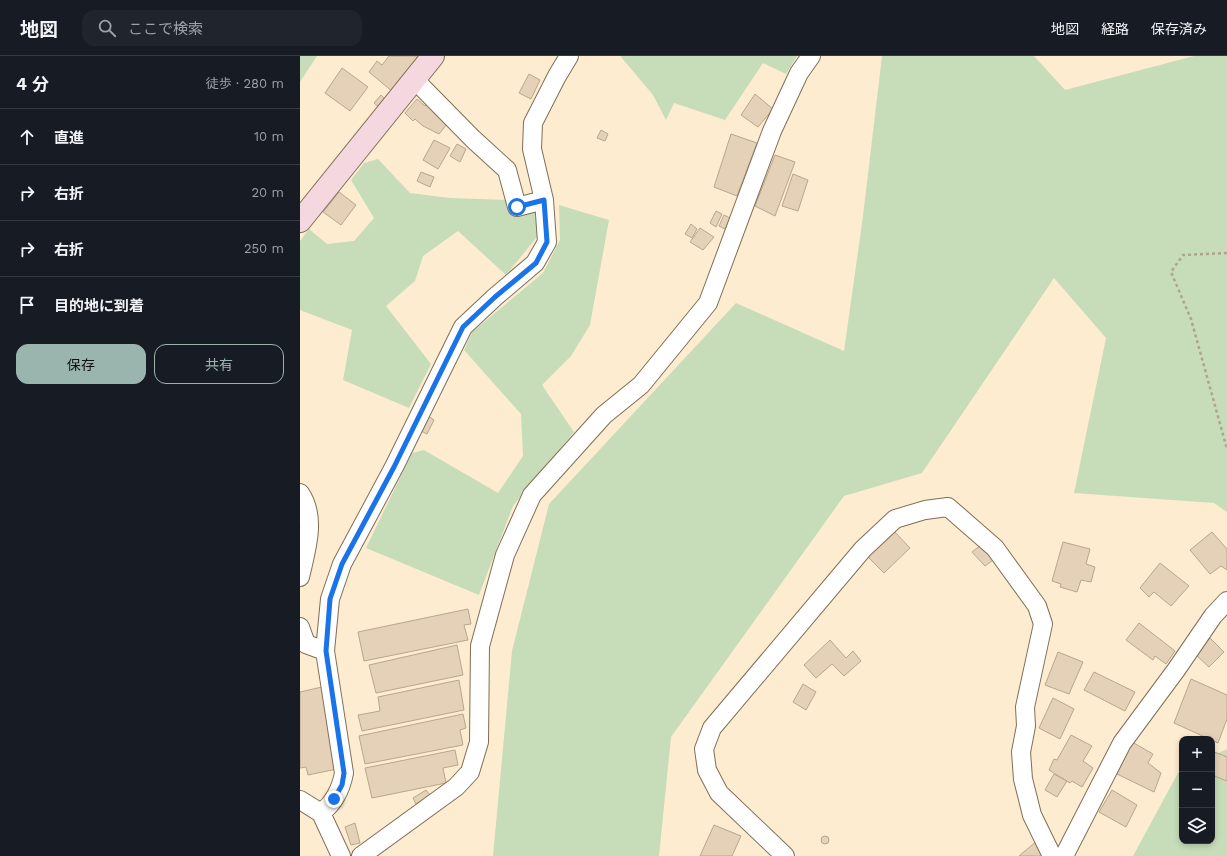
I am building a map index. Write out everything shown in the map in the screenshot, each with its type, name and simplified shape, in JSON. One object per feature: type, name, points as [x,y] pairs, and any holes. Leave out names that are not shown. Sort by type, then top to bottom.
[{"type":"main road","points":[[300,221],[433,56]]},
{"type":"street","points":[[321,814],[334,799],[342,785],[344,773],[326,651],[330,599],[342,564],[394,467],[463,327],[495,297],[536,263],[547,242],[544,200],[532,149],[533,123],[569,56]]},
{"type":"street","points":[[361,856],[456,787],[470,772],[479,742],[480,646],[505,555],[532,495],[604,415],[641,385],[708,303],[772,130],[799,73],[811,56]]},
{"type":"street","points":[[414,79],[473,139],[507,170],[517,207],[544,200]]},
{"type":"street","points":[[300,493],[304,498],[310,530],[300,577]]},
{"type":"street","points":[[785,856],[719,793],[707,770],[704,749],[712,728],[863,550],[895,519],[925,510],[948,507],[995,548],[1037,606],[1042,624],[1025,707],[1026,726],[1021,752],[1023,779],[1032,815],[1052,856]]},
{"type":"street","points":[[1064,856],[1122,743],[1176,670],[1213,616],[1227,601]]},
{"type":"street","points":[[300,627],[306,644],[326,651]]},
{"type":"street","points":[[300,800],[321,814],[341,856]]},
{"type":"path","points":[[1227,252],[1183,255],[1171,272],[1192,319],[1227,449]]},
{"type":"green space","points":[[300,56],[317,56],[300,82]]},
{"type":"green space","points":[[797,56],[786,74],[763,63],[725,120],[674,103],[666,120],[653,95],[621,57]]},
{"type":"green space","points":[[882,56],[1034,56],[1065,90],[1194,56],[1227,56],[1227,512],[1214,503],[1074,493],[1106,338],[1054,278],[922,473],[844,496],[671,737],[659,856],[493,856],[512,651],[549,504],[736,303],[844,351],[863,216]]},
{"type":"green space","points":[[378,159],[410,193],[450,198],[509,200],[535,210],[537,237],[506,275],[458,231],[423,256],[415,281],[386,306],[431,364],[409,408],[343,380],[352,330],[300,310],[300,241],[309,229],[327,244],[354,241],[374,218],[351,180],[364,163]]},
{"type":"green space","points":[[559,205],[609,220],[590,325],[571,356],[542,385],[574,432],[513,506],[479,595],[366,548],[412,453],[424,450],[498,493],[523,456],[521,414],[464,350],[472,332],[543,273],[560,240]]},
{"type":"green space","points":[[1227,749],[1227,856],[1133,856],[1179,772],[1179,844],[1215,844],[1215,755]]},
{"type":"building","points":[[389,56],[422,56],[393,92],[369,72],[377,61],[382,65]]},
{"type":"building","points":[[342,68],[368,87],[350,111],[325,93]]},
{"type":"building","points":[[529,74],[540,80],[531,99],[519,93]]},
{"type":"building","points":[[755,94],[773,109],[758,127],[741,115]]},
{"type":"building","points":[[381,95],[389,103],[383,111],[374,103]]},
{"type":"building","points":[[417,99],[425,106],[428,102],[437,110],[435,113],[447,124],[439,134],[423,126],[415,119],[413,121],[405,113]]},
{"type":"building","points":[[601,130],[608,134],[605,141],[597,138]]},
{"type":"building","points":[[731,134],[757,143],[737,196],[714,187]]},
{"type":"building","points":[[434,140],[450,148],[438,169],[423,160]]},
{"type":"building","points":[[457,144],[466,149],[460,162],[450,156]]},
{"type":"building","points":[[775,155],[795,162],[775,216],[755,206]]},
{"type":"building","points":[[421,172],[434,177],[430,187],[417,181]]},
{"type":"building","points":[[793,174],[808,180],[798,211],[782,206]]},
{"type":"building","points":[[339,192],[356,205],[341,225],[323,212]]},
{"type":"building","points":[[716,211],[722,214],[716,227],[710,223]]},
{"type":"building","points":[[724,215],[730,218],[725,229],[719,226]]},
{"type":"building","points":[[691,224],[697,229],[692,238],[685,234]]},
{"type":"building","points":[[700,228],[714,237],[703,250],[690,242]]},
{"type":"building","points":[[427,415],[434,420],[427,434],[419,430]]},
{"type":"building","points":[[892,529],[910,548],[884,573],[866,555]]},
{"type":"building","points":[[1212,532],[1227,549],[1227,570],[1221,566],[1210,574],[1190,550]]},
{"type":"building","points":[[1063,542],[1090,549],[1086,564],[1095,567],[1091,582],[1081,580],[1077,592],[1060,587],[1061,584],[1052,581]]},
{"type":"building","points":[[981,545],[993,560],[985,566],[972,552]]},
{"type":"building","points":[[1160,563],[1189,586],[1171,606],[1154,592],[1149,597],[1140,588]]},
{"type":"building","points":[[468,609],[471,624],[464,625],[468,640],[364,661],[358,632]]},
{"type":"building","points":[[1139,623],[1175,651],[1166,664],[1155,656],[1153,660],[1126,640]]},
{"type":"building","points":[[1210,638],[1224,652],[1209,667],[1196,655]]},
{"type":"building","points":[[830,640],[846,658],[853,651],[861,661],[844,676],[832,664],[816,678],[804,665]]},
{"type":"building","points":[[457,645],[463,675],[376,693],[369,665]]},
{"type":"building","points":[[1058,652],[1083,662],[1069,694],[1045,685]]},
{"type":"building","points":[[1094,672],[1135,692],[1125,711],[1084,690]]},
{"type":"building","points":[[1191,679],[1227,695],[1227,719],[1218,743],[1215,742],[1215,736],[1203,736],[1174,723]]},
{"type":"building","points":[[459,680],[464,710],[362,731],[358,715],[380,711],[378,697]]},
{"type":"building","points":[[803,684],[816,692],[806,710],[793,702]]},
{"type":"building","points":[[322,687],[337,769],[308,775],[306,767],[300,768],[300,692]]},
{"type":"building","points":[[1053,698],[1074,709],[1060,739],[1039,728]]},
{"type":"building","points":[[463,714],[466,728],[460,730],[463,745],[365,764],[359,736]]},
{"type":"building","points":[[1071,735],[1092,746],[1083,761],[1093,768],[1082,787],[1072,781],[1070,783],[1049,770],[1054,759],[1057,760]]},
{"type":"building","points":[[1132,742],[1153,754],[1148,763],[1161,773],[1154,792],[1117,774]]},
{"type":"building","points":[[455,750],[458,765],[443,768],[446,783],[372,798],[365,768]]},
{"type":"building","points":[[1215,752],[1227,757],[1227,781],[1215,776]]},
{"type":"building","points":[[1054,774],[1067,781],[1057,797],[1045,790]]},
{"type":"building","points":[[426,790],[430,795],[416,804],[413,798]]},
{"type":"building","points":[[1112,790],[1137,805],[1126,827],[1099,812]]},
{"type":"building","points":[[355,823],[360,843],[351,845],[345,827]]},
{"type":"building","points":[[714,825],[741,836],[732,856],[700,856]]},
{"type":"building","points":[[825,836],[828,837],[828,843],[825,844],[822,843],[821,840],[822,837]]},
{"type":"building","points":[[1038,840],[1048,856],[1019,856]]},
{"type":"route","points":[[334,799],[342,785],[344,773],[326,651],[330,599],[342,564],[394,467],[463,327],[495,297],[536,263],[547,242],[544,200],[517,207]]}]
